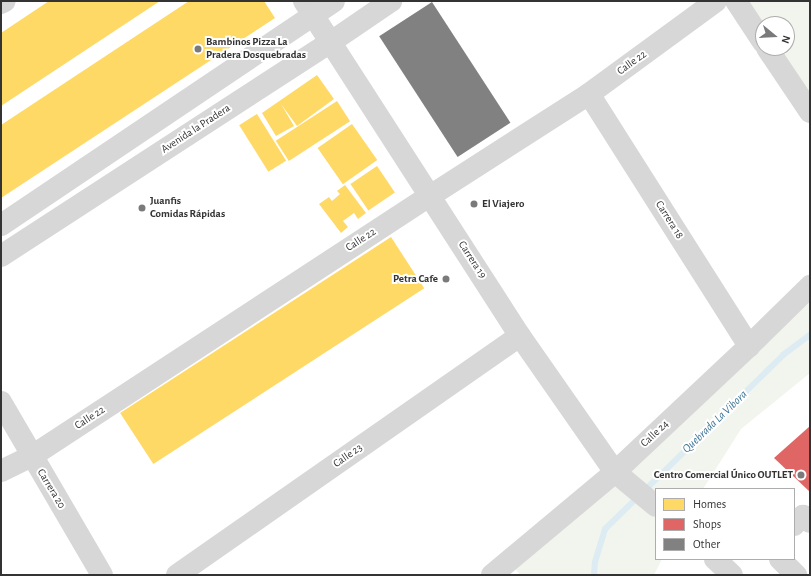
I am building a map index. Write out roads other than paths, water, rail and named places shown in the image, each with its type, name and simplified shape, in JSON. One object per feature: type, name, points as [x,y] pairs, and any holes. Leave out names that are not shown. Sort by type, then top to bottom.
[{"type":"street","points":[[1,225],[309,8],[334,1]]},
{"type":"street","name":"Avenida la Pradera","points":[[1,256],[331,42],[390,1]]},
{"type":"street","name":"Calle 22","points":[[1,472],[32,456],[589,94],[716,1]]},
{"type":"street","points":[[736,1],[755,30]]},
{"type":"street","name":"Carrera 19","points":[[309,8],[520,336],[615,472],[655,505]]},
{"type":"street","points":[[772,56],[810,112]]},
{"type":"street","name":"Carrera 18","points":[[589,94],[749,346]]},
{"type":"street","name":"Calle 24","points":[[492,575],[615,472],[749,346],[810,286]]},
{"type":"street","name":"Calle 23","points":[[177,575],[520,336]]},
{"type":"street","name":"Carrera 20","points":[[1,402],[102,575]]},
{"type":"street","points":[[795,524],[803,516],[810,522]]},
{"type":"street","points":[[716,560],[732,575]]},
{"type":"street","points":[[781,560],[796,575]]},
{"type":"waterway","name":"Quebrada La Vibora","points":[[594,575],[595,562],[605,529],[783,355],[810,335]]},
{"type":"place","name":"Bambinos Pizza La Pradera Dosquebradas","points":[[198,49]]},
{"type":"place","name":"El Viajero","points":[[474,204]]},
{"type":"place","name":"Juanfis Comidas Rápidas","points":[[142,208]]},
{"type":"place","name":"Petra Cafe","points":[[446,279]]},
{"type":"place","name":"Centro Comercial Único OUTLET","points":[[801,475]]}]
